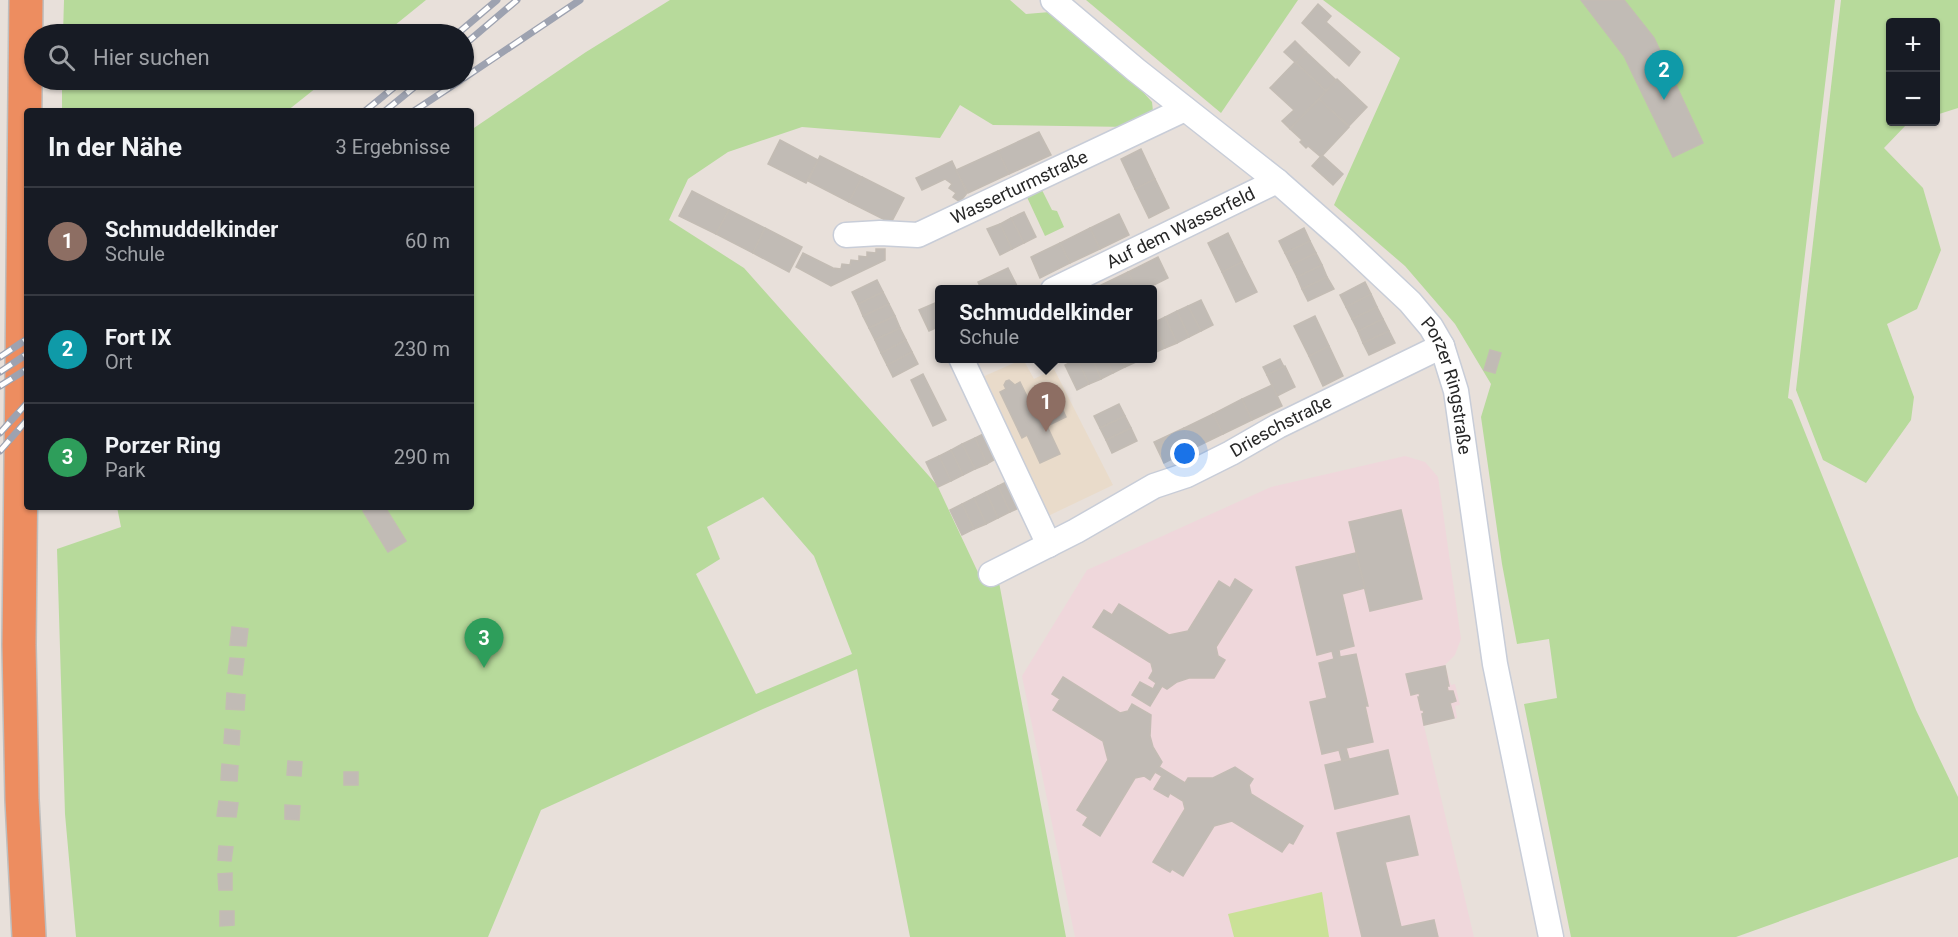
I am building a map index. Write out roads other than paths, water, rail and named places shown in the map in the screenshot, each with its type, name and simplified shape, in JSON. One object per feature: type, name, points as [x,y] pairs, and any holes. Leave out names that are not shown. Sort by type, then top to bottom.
[{"type":"highway","points":[[27,0],[27,24]]},
{"type":"highway","points":[[26,90],[26,108]]},
{"type":"highway","points":[[24,242],[19,645],[22,800],[29,937]]},
{"type":"street","name":"Porzer Ringstraße","points":[[1053,0],[1185,109],[1277,181],[1344,240],[1410,302],[1431,327],[1442,346],[1456,391],[1495,664],[1551,937]]},
{"type":"street","name":"Wasserturmstraße","points":[[846,235],[880,233],[918,235],[1185,109]]},
{"type":"street","name":"Auf dem Wasserfeld","points":[[1063,285],[1277,181]]},
{"type":"street","name":"Drieschstraße","points":[[991,574],[1049,545],[1154,486],[1187,475],[1278,426],[1442,346]]},
{"type":"street","points":[[963,363],[1049,545]]},
{"type":"railway","points":[[469,24],[497,0]]},
{"type":"railway","points":[[474,37],[517,0]]},
{"type":"railway","points":[[474,71],[580,0]]},
{"type":"railway","points":[[369,108],[391,90]]},
{"type":"railway","points":[[389,108],[411,90]]},
{"type":"railway","points":[[419,108],[446,90]]},
{"type":"railway","points":[[0,357],[24,341]]},
{"type":"railway","points":[[0,372],[24,356]]},
{"type":"railway","points":[[0,386],[24,371]]},
{"type":"railway","points":[[0,433],[24,406]]},
{"type":"railway","points":[[0,451],[24,423]]},
{"type":"place","name":"Fort IX","points":[[1664,100]]},
{"type":"place","name":"Schmuddelkinder","points":[[1046,432]]},
{"type":"place","name":"Porzer Ring","points":[[484,668]]}]
